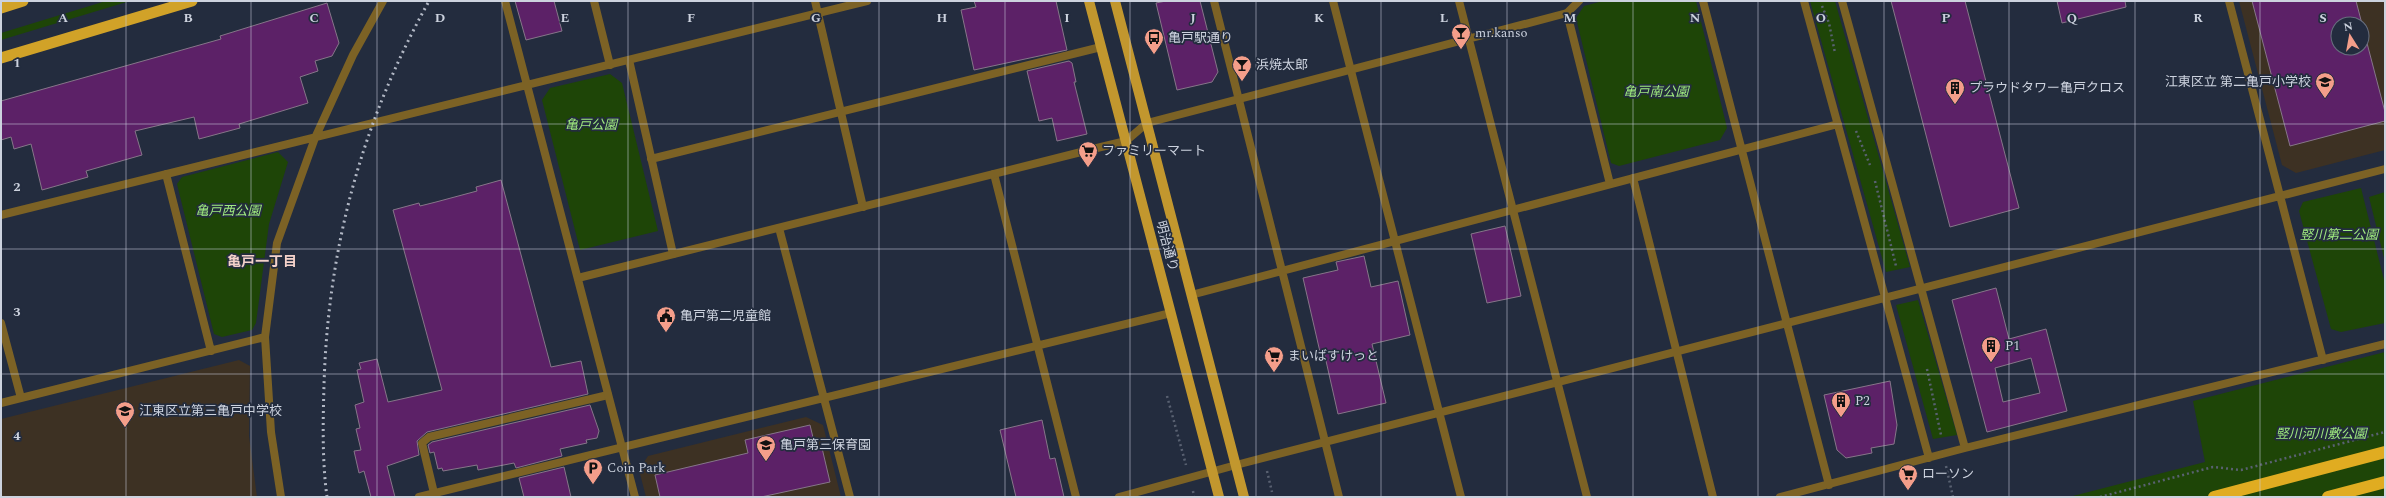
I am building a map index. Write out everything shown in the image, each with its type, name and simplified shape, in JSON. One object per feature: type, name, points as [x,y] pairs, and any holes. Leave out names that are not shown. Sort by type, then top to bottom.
[{"type":"highway","points":[[1,8],[23,1]]},
{"type":"highway","points":[[1,58],[192,1]]},
{"type":"highway","points":[[2214,497],[2385,452]]},
{"type":"highway","points":[[2328,497],[2385,482]]},
{"type":"main road","name":"明治通り","points":[[1089,1],[1219,497]]},
{"type":"main road","name":"明治通り","points":[[1115,1],[1244,497]]},
{"type":"street","points":[[281,497],[271,432],[265,337],[277,243],[315,138],[352,55],[383,1]]},
{"type":"street","points":[[505,1],[635,497]]},
{"type":"street","points":[[594,1],[610,65]]},
{"type":"street","points":[[814,1],[863,207]]},
{"type":"street","points":[[1,215],[867,1]]},
{"type":"street","points":[[1214,1],[1339,497]]},
{"type":"street","points":[[1333,1],[1461,497]]},
{"type":"street","points":[[1459,1],[1587,497]]},
{"type":"street","points":[[578,278],[1126,140],[1147,123],[1567,13],[1579,1]]},
{"type":"street","points":[[1703,1],[1829,485]]},
{"type":"street","points":[[1804,1],[1929,458]]},
{"type":"street","points":[[1842,1],[1920,289],[1965,448]]},
{"type":"street","points":[[2229,1],[2323,360]]},
{"type":"street","points":[[1567,13],[1610,184]]},
{"type":"street","points":[[651,159],[1101,47]]},
{"type":"street","points":[[629,60],[673,254]]},
{"type":"street","points":[[1192,295],[1838,124]]},
{"type":"street","points":[[1118,497],[1439,412],[2385,169]]},
{"type":"street","points":[[166,174],[211,350]]},
{"type":"street","points":[[994,174],[1076,497]]},
{"type":"street","points":[[1633,178],[1713,497]]},
{"type":"street","points":[[779,228],[850,497]]},
{"type":"street","points":[[419,497],[1171,313]]},
{"type":"street","points":[[1,323],[21,398]]},
{"type":"street","points":[[1,403],[265,337]]},
{"type":"street","points":[[1780,497],[1965,448],[2385,344]]},
{"type":"street","points":[[434,493],[422,443],[429,437],[608,395]]},
{"type":"path","points":[[1820,1],[1829,23],[1837,61]]},
{"type":"path","points":[[1855,127],[1871,167]]},
{"type":"path","points":[[1873,174],[1896,266]]},
{"type":"path","points":[[1926,363],[1941,435]]},
{"type":"path","points":[[1167,396],[1194,497]]},
{"type":"path","points":[[2100,497],[2213,467],[2242,470],[2385,432]]},
{"type":"path","points":[[1946,466],[1953,497]]},
{"type":"path","points":[[1267,468],[1272,492]]},
{"type":"shaded area","name":"江東区立 第二亀戸小学校","points":[[2239,1],[2385,1],[2385,150],[2296,173],[2282,165]]},
{"type":"shaded area","name":"江東区立第三亀戸中学校","points":[[239,360],[250,366],[249,436],[257,497],[1,497],[1,419]]},
{"type":"shaded area","name":"亀戸第三保育園","points":[[806,417],[823,425],[841,497],[646,497],[639,470],[648,456]]},
{"type":"green space","points":[[106,1],[130,1],[1,40],[1,33]]},
{"type":"green space","name":"亀戸南公園","points":[[1603,1],[1696,1],[1727,128],[1720,140],[1619,166],[1611,163],[1576,18],[1584,6]]},
{"type":"green space","points":[[1810,1],[1835,1],[1910,267],[1886,272]]},
{"type":"green space","name":"亀戸公園","points":[[610,74],[622,83],[658,231],[580,250],[542,100],[550,88]]},
{"type":"green space","name":"亀戸西公園","points":[[278,152],[288,162],[269,224],[256,323],[252,330],[222,337],[214,334],[177,184],[182,177]]},
{"type":"green space","name":"竪川第二公園","points":[[2361,188],[2385,284],[2385,323],[2341,332],[2331,329],[2299,211],[2303,202]]},
{"type":"green space","points":[[2385,192],[2385,262],[2369,197]]},
{"type":"green space","points":[[1918,300],[1957,435],[1933,439],[1896,305]]},
{"type":"green space","name":"竪川河川敷公園","points":[[2385,352],[2385,497],[2069,497],[2205,462],[2193,401]]},
{"type":"building","points":[[515,1],[554,1],[562,31],[526,40]]},
{"type":"building","points":[[974,1],[1056,1],[1067,50],[974,70],[961,10],[976,7]]},
{"type":"building","points":[[1166,1],[1200,1],[1218,72],[1212,82],[1177,90],[1156,3]]},
{"type":"building","name":"プラウドタワー亀戸クロス","points":[[1891,1],[1965,1],[2019,208],[1950,227]]},
{"type":"building","points":[[2057,1],[2125,1],[2126,7],[2062,23]]},
{"type":"building","name":"江東区立 第二亀戸小学校","points":[[2252,1],[2356,1],[2360,16],[2330,16],[2330,56],[2370,56],[2370,55],[2385,112],[2385,121],[2290,146]]},
{"type":"building","points":[[327,3],[339,43],[332,56],[315,61],[318,71],[300,77],[308,103],[239,124],[240,128],[199,139],[194,117],[135,131],[142,155],[86,171],[88,177],[42,190],[31,144],[14,149],[11,137],[1,140],[1,101],[221,39],[220,36]]},
{"type":"building","points":[[1069,61],[1072,63],[1076,82],[1074,82],[1087,134],[1057,141],[1052,118],[1039,121],[1027,71]]},
{"type":"building","points":[[501,180],[551,367],[581,361],[588,394],[427,432],[417,441],[419,455],[387,466],[395,497],[371,497],[364,471],[359,473],[354,451],[361,450],[356,429],[360,428],[355,405],[364,402],[357,370],[361,369],[359,363],[377,359],[388,402],[442,390],[393,210],[419,203],[420,206],[477,191],[476,187]]},
{"type":"building","points":[[1505,226],[1521,296],[1487,303],[1471,234]]},
{"type":"building","points":[[1364,256],[1371,287],[1398,281],[1410,335],[1372,344],[1386,403],[1338,414],[1324,352],[1320,352],[1303,278],[1338,270],[1336,262]]},
{"type":"building","name":"P1","points":[[1996,288],[2009,339],[2046,329],[2067,411],[1987,432],[1952,300]],"holes":[[[2031,358],[2040,393],[2003,402],[1995,368]]]},
{"type":"building","name":"P2","points":[[1890,381],[1897,425],[1894,444],[1871,448],[1872,453],[1846,458],[1837,450],[1824,395]]},
{"type":"building","points":[[590,405],[599,431],[597,438],[586,440],[587,443],[560,449],[562,456],[516,468],[514,463],[478,470],[477,465],[443,471],[442,468],[438,469],[434,452],[430,453],[428,445],[432,442]]},
{"type":"building","points":[[1042,420],[1050,459],[1055,458],[1064,497],[1016,497],[1000,430]]},
{"type":"building","name":"亀戸第三保育園","points":[[810,425],[816,450],[822,448],[830,482],[761,497],[660,497],[655,475],[748,453],[745,440]]},
{"type":"building","points":[[564,467],[571,497],[524,497],[519,478]]},
{"type":"railway","points":[[327,497],[323,427],[324,385],[327,334],[341,235],[367,139],[405,47],[429,1]]},
{"type":"place","name":"mr.kanso","points":[[1461,50]]},
{"type":"place","name":"亀戸駅通り","points":[[1154,55]]},
{"type":"place","name":"浜焼太郎","points":[[1242,82]]},
{"type":"place","name":"江東区立 第二亀戸小学校","points":[[2325,99]]},
{"type":"place","name":"プラウドタワー亀戸クロス","points":[[1955,105]]},
{"type":"place","name":"ファミリーマート","points":[[1088,168]]},
{"type":"place","name":"亀戸第二児童館","points":[[666,333]]},
{"type":"place","name":"P1","points":[[1991,363]]},
{"type":"place","name":"まいばすけっと","points":[[1274,373]]},
{"type":"place","name":"P2","points":[[1841,418]]},
{"type":"place","name":"江東区立第三亀戸中学校","points":[[125,428]]},
{"type":"place","name":"亀戸第三保育園","points":[[766,462]]},
{"type":"place","name":"Coin Park","points":[[593,485]]},
{"type":"place","name":"ローソン","points":[[1908,491]]},
{"type":"district","name":"亀戸一丁目","points":[[262,261]]}]
